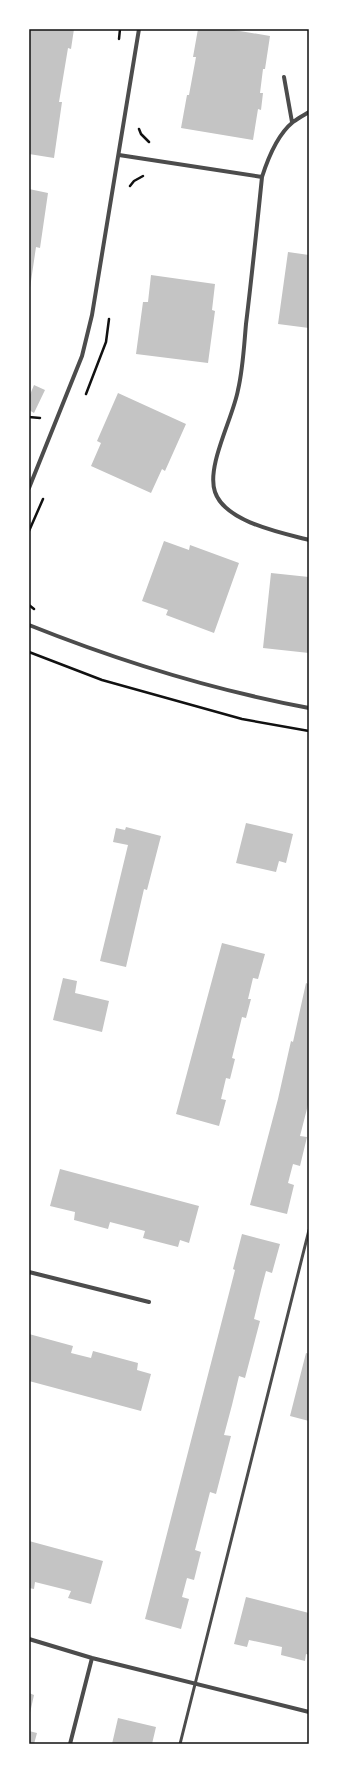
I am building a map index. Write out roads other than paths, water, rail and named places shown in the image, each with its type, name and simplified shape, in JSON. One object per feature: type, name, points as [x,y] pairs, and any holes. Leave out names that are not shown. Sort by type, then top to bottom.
[{"type":"street","points":[[29,488],[82,356],[92,315],[139,29]]},
{"type":"street","points":[[284,77],[292,122]]},
{"type":"street","points":[[309,112],[292,122],[280,136],[268,158],[262,177],[238,390],[215,465],[212,480],[220,503],[238,516],[280,533],[309,540]]},
{"type":"street","points":[[119,155],[262,177]]},
{"type":"street","points":[[29,625],[67,640],[144,666],[236,692],[309,708]]},
{"type":"street","points":[[29,1272],[149,1302]]},
{"type":"street","points":[[29,1639],[92,1658],[309,1712]]},
{"type":"street","points":[[70,1744],[92,1658]]},
{"type":"lane","points":[[180,1744],[309,1230]]}]
